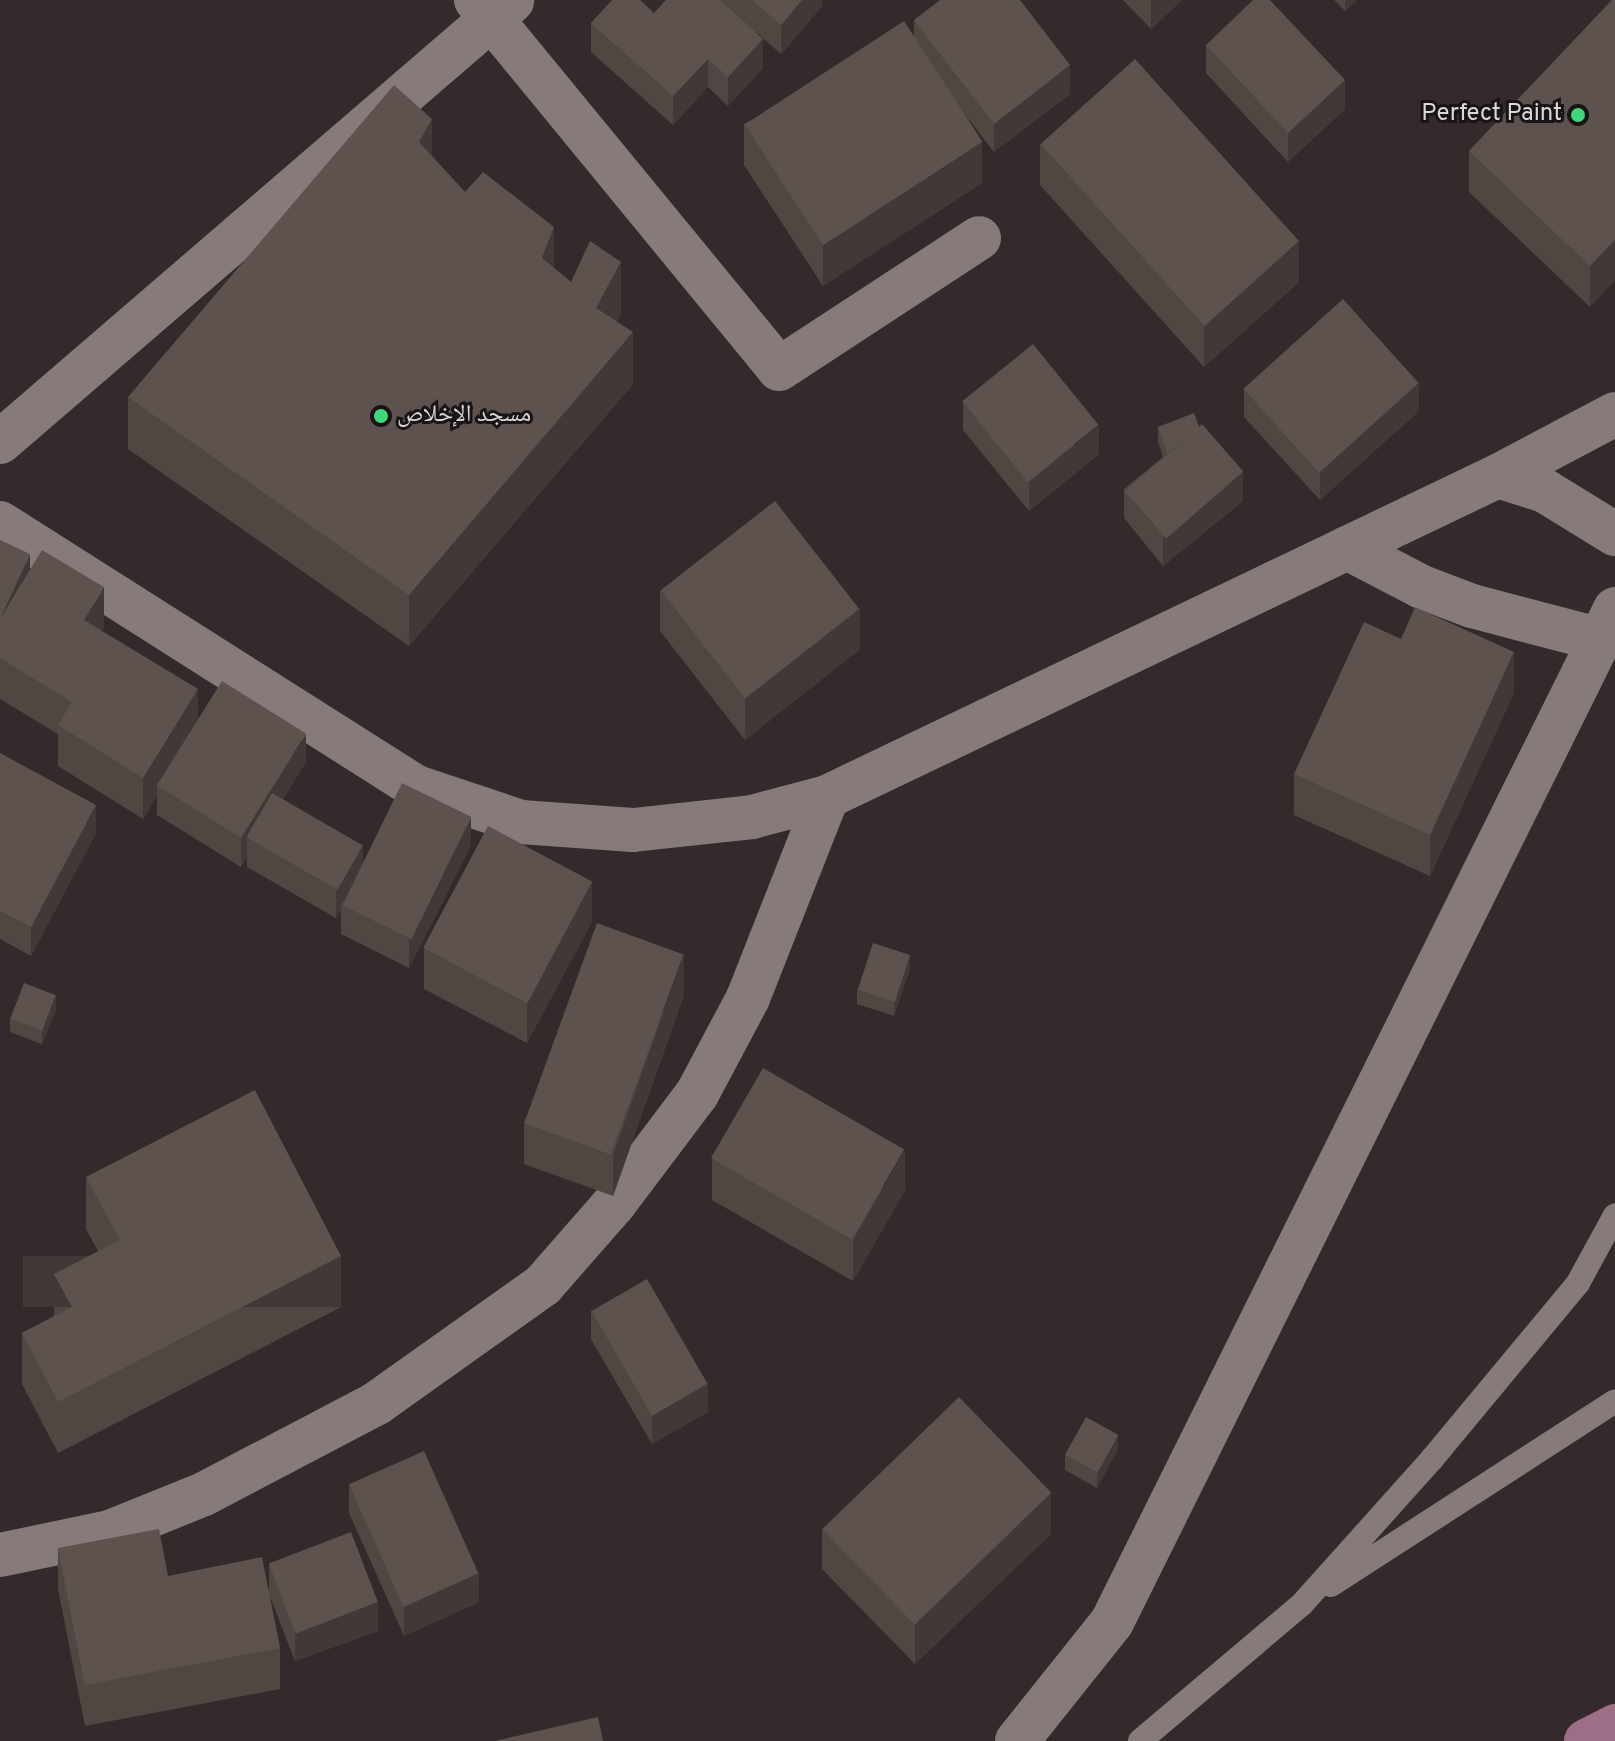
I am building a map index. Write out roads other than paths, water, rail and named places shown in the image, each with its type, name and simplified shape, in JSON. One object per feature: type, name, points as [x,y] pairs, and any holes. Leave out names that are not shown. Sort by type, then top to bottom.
[{"type":"main road","points":[[1586,1741],[1615,1726]]},
{"type":"street","points":[[0,442],[494,6],[779,369],[979,238]]},
{"type":"street","points":[[0,523],[416,787],[521,822],[633,830],[752,817],[827,797],[1498,476],[1615,414]]},
{"type":"street","points":[[1498,476],[1545,491],[1615,534]]},
{"type":"street","points":[[1017,1741],[1112,1622],[1607,624],[1461,602],[1422,587],[1347,548]]},
{"type":"street","points":[[0,1555],[110,1532],[204,1494],[377,1403],[543,1285],[614,1204],[697,1094],[748,998],[827,797]]},
{"type":"lane","points":[[1302,1604],[1432,1459],[1578,1283],[1615,1215]]},
{"type":"lane","points":[[1140,1741],[1302,1604],[1615,1401]]},
{"type":"place","name":"Perfect Paint","points":[[1578,115]]},
{"type":"place","name":"مسجد الإخلاص","points":[[381,416]]}]
